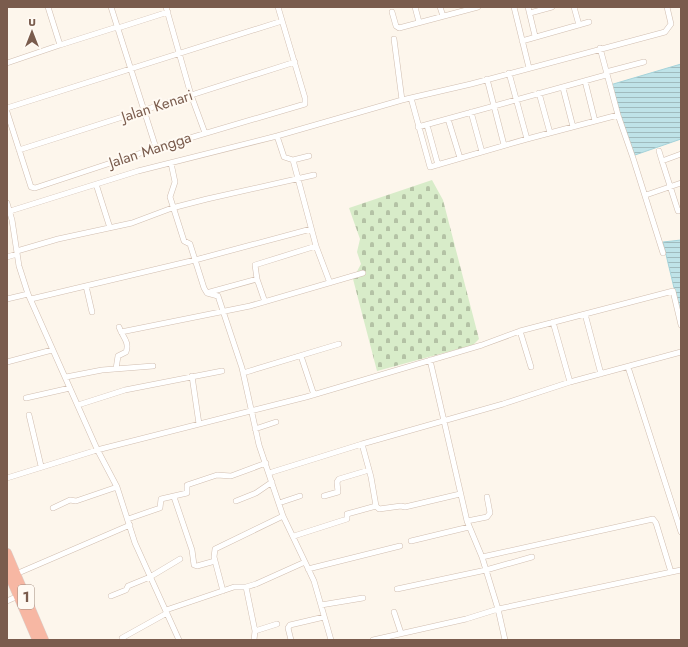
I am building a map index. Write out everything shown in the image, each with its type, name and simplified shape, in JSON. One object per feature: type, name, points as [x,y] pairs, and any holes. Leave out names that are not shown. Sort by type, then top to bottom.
[{"type":"highway","name":"1","points":[[7,553],[39,639]]},
{"type":"highway","name":"1","points":[[7,570],[10,584],[33,623]]},
{"type":"street","points":[[48,7],[60,45]]},
{"type":"street","points":[[111,7],[156,148]]},
{"type":"street","points":[[278,7],[294,62]]},
{"type":"street","points":[[415,7],[419,22]]},
{"type":"street","points":[[440,7],[443,16]]},
{"type":"street","points":[[392,12],[396,26],[399,28],[478,7]]},
{"type":"street","points":[[514,7],[529,68]]},
{"type":"street","points":[[528,7],[535,36]]},
{"type":"street","points":[[530,13],[552,7]]},
{"type":"street","points":[[574,7],[579,25]]},
{"type":"street","points":[[8,211],[96,184],[278,136],[402,100],[665,32],[671,24],[667,7]]},
{"type":"street","points":[[7,63],[60,45],[118,28],[167,10],[191,95],[205,133]]},
{"type":"street","points":[[7,108],[282,21]]},
{"type":"street","points":[[522,41],[535,36],[589,22]]},
{"type":"street","points":[[394,39],[402,100]]},
{"type":"street","points":[[600,48],[618,115],[646,195],[663,253]]},
{"type":"street","name":"Jalan Kenari","points":[[19,150],[294,62]]},
{"type":"street","name":"Jalan Mangga","points":[[7,112],[31,187],[35,188],[156,148],[305,104],[305,98],[294,62]]},
{"type":"street","points":[[418,127],[585,82],[644,62]]},
{"type":"street","points":[[509,73],[527,139]]},
{"type":"street","points":[[487,79],[504,146]]},
{"type":"street","points":[[585,82],[595,121]]},
{"type":"street","points":[[563,88],[573,127]]},
{"type":"street","points":[[539,94],[550,133]]},
{"type":"street","points":[[411,98],[430,167],[618,115]]},
{"type":"street","points":[[471,112],[482,152]]},
{"type":"street","points":[[448,119],[460,158]]},
{"type":"street","points":[[427,125],[438,165]]},
{"type":"street","points":[[278,136],[284,157],[293,160],[309,156]]},
{"type":"street","points":[[659,151],[678,211],[681,210]]},
{"type":"street","points":[[662,161],[681,154]]},
{"type":"street","points":[[293,160],[316,246],[330,283]]},
{"type":"street","points":[[171,163],[175,180],[170,197],[172,208],[184,240],[190,244],[204,288],[207,292],[218,295],[224,311],[243,373],[250,412],[269,473],[284,516],[308,569],[321,605],[331,640]]},
{"type":"street","points":[[7,257],[17,252],[58,239],[132,223],[172,208],[298,180],[314,175]]},
{"type":"street","points":[[646,195],[681,182]]},
{"type":"street","points":[[96,184],[110,228]]},
{"type":"street","points":[[7,203],[17,252],[29,296],[97,450],[117,487],[135,544],[179,640]]},
{"type":"street","points":[[7,299],[86,286],[195,260],[311,229]]},
{"type":"street","points":[[265,302],[254,267],[256,264],[316,246]]},
{"type":"street","points":[[116,369],[118,356],[126,352],[127,348],[126,337],[120,329],[224,311],[265,302],[362,273]]},
{"type":"street","points":[[207,292],[257,279]]},
{"type":"street","points":[[86,286],[92,312]]},
{"type":"street","points":[[7,478],[41,466],[97,450],[250,412],[482,345],[553,322],[673,291],[681,325]]},
{"type":"street","points":[[585,314],[601,374]]},
{"type":"street","points":[[553,322],[570,382]]},
{"type":"street","points":[[520,332],[531,367]]},
{"type":"street","points":[[243,373],[339,344]]},
{"type":"street","points":[[7,362],[52,350]]},
{"type":"street","points":[[269,473],[570,382],[681,352]]},
{"type":"street","points":[[301,356],[314,394]]},
{"type":"street","points":[[430,360],[467,521],[482,557],[498,609],[505,640]]},
{"type":"street","points":[[66,377],[116,369],[153,366]]},
{"type":"street","points":[[628,367],[681,532]]},
{"type":"street","points":[[78,404],[125,390],[222,371]]},
{"type":"street","points":[[192,376],[199,424]]},
{"type":"street","points":[[26,398],[70,388]]},
{"type":"street","points":[[29,415],[41,466]]},
{"type":"street","points":[[255,429],[276,422]]},
{"type":"street","points":[[362,444],[376,506]]},
{"type":"street","points":[[128,519],[160,508],[161,499],[187,494],[187,485],[217,475],[231,476],[266,463]]},
{"type":"street","points":[[324,496],[338,492],[337,482],[339,479],[369,470]]},
{"type":"street","points":[[236,501],[256,493],[272,482]]},
{"type":"street","points":[[52,508],[70,500],[76,501],[117,487]]},
{"type":"street","points":[[294,536],[346,518],[347,514],[376,506],[379,509],[400,506],[405,507],[460,494]]},
{"type":"street","points":[[280,503],[300,496]]},
{"type":"street","points":[[174,497],[192,550],[194,565],[197,566],[215,561]]},
{"type":"street","points":[[467,521],[488,517],[490,513],[487,497]]},
{"type":"street","points":[[223,591],[215,561],[215,549],[284,516]]},
{"type":"street","points":[[482,557],[653,519],[656,523],[671,572]]},
{"type":"street","points":[[16,574],[130,525]]},
{"type":"street","points":[[411,541],[469,527]]},
{"type":"street","points":[[308,569],[400,546]]},
{"type":"street","points":[[397,589],[486,570],[532,557]]},
{"type":"street","points":[[111,596],[126,590],[128,586],[150,577],[180,559]]},
{"type":"street","points":[[122,638],[167,611],[234,587],[246,587],[305,562]]},
{"type":"street","points":[[373,640],[466,619],[498,609],[681,570]]},
{"type":"street","points":[[246,587],[255,631],[254,640]]},
{"type":"street","points":[[7,601],[18,596]]},
{"type":"street","points":[[321,605],[363,598]]},
{"type":"street","points":[[394,612],[401,633]]},
{"type":"street","points":[[291,640],[288,628],[290,625],[324,617]]},
{"type":"street","points":[[255,631],[277,624]]},
{"type":"green space","points":[[432,180],[443,200],[479,339],[473,345],[377,371],[353,279],[361,264],[357,252],[360,239],[349,208]]},
{"type":"water","points":[[681,64],[681,139],[635,155],[610,85]]},
{"type":"water","points":[[681,240],[681,317],[663,242]]}]
